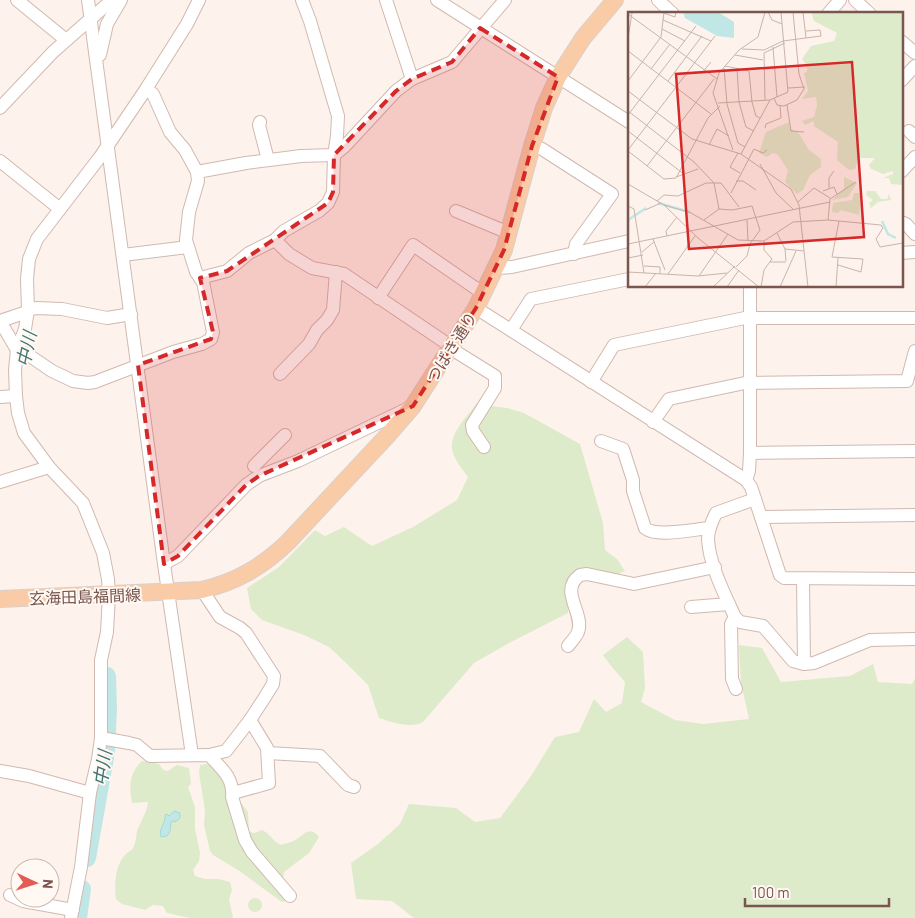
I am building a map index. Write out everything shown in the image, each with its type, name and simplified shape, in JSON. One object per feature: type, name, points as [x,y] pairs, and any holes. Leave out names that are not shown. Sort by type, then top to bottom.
[{"type":"main road","name":"つばき通り","points":[[169,592],[202,590],[237,579],[272,558],[413,406],[480,301],[497,268],[509,233],[544,108],[558,77],[583,38],[615,0]]},
{"type":"main road","name":"玄海田島福間線","points":[[0,599],[169,592]]},
{"type":"street","points":[[17,0],[66,40]]},
{"type":"street","points":[[88,0],[164,564],[192,755]]},
{"type":"street","points":[[0,108],[66,40],[112,0]]},
{"type":"street","points":[[97,70],[105,30],[121,0]]},
{"type":"street","points":[[49,908],[72,914],[81,867],[90,793],[101,738],[101,660],[107,632],[109,595],[108,579],[102,553],[83,504],[49,467],[24,433],[18,413],[15,370],[17,350],[25,329],[28,310],[27,278],[29,259],[37,238],[149,91],[199,0]]},
{"type":"street","points":[[200,278],[228,270],[249,254],[274,240],[284,231],[319,211],[328,203],[333,192],[338,116],[302,0]]},
{"type":"street","points":[[437,0],[628,121]]},
{"type":"street","points":[[198,172],[268,160],[300,156],[334,155],[396,91],[412,79],[452,62],[505,0]]},
{"type":"street","points":[[658,0],[671,12]]},
{"type":"street","points":[[830,12],[840,0]]},
{"type":"street","points":[[855,0],[868,12]]},
{"type":"street","points":[[389,2],[412,79]]},
{"type":"street","points":[[902,42],[915,53]]},
{"type":"street","points":[[902,80],[915,66]]},
{"type":"street","points":[[131,314],[107,318],[62,309],[36,308],[0,321],[17,350],[27,354],[52,371],[78,382],[94,382],[173,352],[202,344],[211,339],[213,332],[207,299],[186,240],[187,227],[198,181],[198,172],[185,150],[170,132],[149,91]]},
{"type":"street","points":[[260,122],[259,125],[268,160]]},
{"type":"street","points":[[532,146],[542,149],[612,194],[576,244],[574,254]]},
{"type":"street","points":[[902,171],[915,157]]},
{"type":"street","points":[[0,161],[60,209]]},
{"type":"street","points":[[456,211],[509,233]]},
{"type":"street","points":[[902,222],[915,234]]},
{"type":"street","points":[[274,240],[289,254],[312,268],[344,274],[452,347],[458,353],[495,376],[495,388],[472,425],[473,431],[484,446]]},
{"type":"street","points":[[497,268],[512,268],[628,241]]},
{"type":"street","points":[[378,298],[413,245],[480,301],[511,330],[746,480],[755,498],[780,575],[784,578],[803,580],[915,579]]},
{"type":"street","points":[[123,256],[188,247]]},
{"type":"street","points":[[902,253],[915,252]]},
{"type":"street","points":[[280,374],[309,344],[317,330],[327,320],[333,310],[336,272]]},
{"type":"street","points":[[511,330],[531,299],[628,278]]},
{"type":"street","points":[[746,480],[749,471],[752,382],[750,288]]},
{"type":"street","points":[[591,382],[614,345],[751,318],[915,318]]},
{"type":"street","points":[[654,422],[669,399],[745,382],[907,381],[915,351]]},
{"type":"street","points":[[0,397],[16,396]]},
{"type":"street","points":[[257,471],[298,461],[413,406]]},
{"type":"street","points":[[164,564],[178,556],[246,485],[285,435]]},
{"type":"street","points":[[601,441],[623,449],[633,480],[633,491],[645,528],[649,532],[663,533],[710,528]]},
{"type":"street","points":[[750,453],[915,451]]},
{"type":"street","points":[[0,482],[49,467]]},
{"type":"street","points":[[755,498],[716,513],[708,539],[714,567],[735,617],[740,622],[763,626],[794,661],[804,664],[814,663],[870,640],[915,639]]},
{"type":"street","points":[[761,517],[915,515]]},
{"type":"street","points":[[568,646],[578,631],[578,618],[571,591],[572,584],[580,575],[587,574],[634,584],[714,567]]},
{"type":"street","points":[[803,580],[804,664]]},
{"type":"street","points":[[101,738],[129,743],[137,746],[150,756],[209,755],[226,751],[250,720],[273,684],[274,676],[246,633],[220,617],[202,590]]},
{"type":"street","points":[[691,607],[729,604]]},
{"type":"street","points":[[735,617],[731,624],[732,679],[736,689]]},
{"type":"street","points":[[233,794],[269,783],[268,748],[250,720]]},
{"type":"street","points":[[268,753],[320,756],[348,785],[354,787]]},
{"type":"street","points":[[209,755],[229,775],[245,840],[252,852],[290,896]]},
{"type":"street","points":[[0,771],[30,776],[90,793]]},
{"type":"highlighted area","points":[[480,28],[558,77],[532,146],[504,250],[476,308],[413,406],[259,476],[246,485],[178,556],[164,564],[138,365],[211,339],[213,332],[200,278],[227,271],[328,203],[333,192],[334,155],[396,91],[412,79],[452,62]]},
{"type":"green space","points":[[476,404],[507,408],[524,413],[580,444],[603,523],[605,550],[617,559],[625,571],[609,578],[587,574],[570,576],[568,613],[474,663],[423,722],[413,725],[395,723],[379,718],[368,685],[329,647],[304,635],[262,620],[251,609],[247,588],[279,567],[315,530],[325,536],[344,527],[372,546],[413,527],[457,500],[468,477],[454,456],[453,440],[459,427]]},
{"type":"green space","points":[[627,637],[643,652],[645,688],[641,702],[675,720],[703,724],[749,719],[741,683],[739,645],[762,648],[781,682],[850,676],[873,664],[878,682],[912,684],[915,678],[915,918],[414,918],[392,901],[356,899],[351,863],[378,844],[400,824],[409,804],[456,808],[475,822],[500,818],[531,776],[555,737],[579,732],[594,699],[606,712],[622,703],[625,682],[603,655]]},
{"type":"green space","points":[[142,761],[159,764],[163,770],[168,771],[177,765],[189,768],[191,784],[188,787],[195,807],[195,829],[200,853],[199,861],[193,870],[195,876],[230,882],[232,890],[229,899],[233,918],[190,918],[167,913],[163,906],[153,905],[145,910],[122,904],[116,899],[115,882],[117,869],[122,858],[134,846],[137,831],[148,802],[132,803],[131,797],[132,775]]},
{"type":"green space","points":[[200,765],[212,765],[248,812],[249,832],[255,833],[262,830],[281,845],[295,840],[310,831],[319,837],[309,853],[284,872],[283,880],[286,901],[282,902],[238,870],[213,855],[210,851],[204,825],[205,810],[199,773]]},
{"type":"green space","points":[[252,898],[258,898],[262,905],[258,912],[252,912],[248,908],[248,902]]},
{"type":"water","points":[[174,811],[180,813],[180,818],[177,821],[171,822],[167,836],[161,837],[160,831],[165,815],[169,816]]},
{"type":"waterway","name":"中川","points":[[87,858],[106,752],[107,676]]},
{"type":"waterway","name":"中川","points":[[78,918],[82,889]]}]
